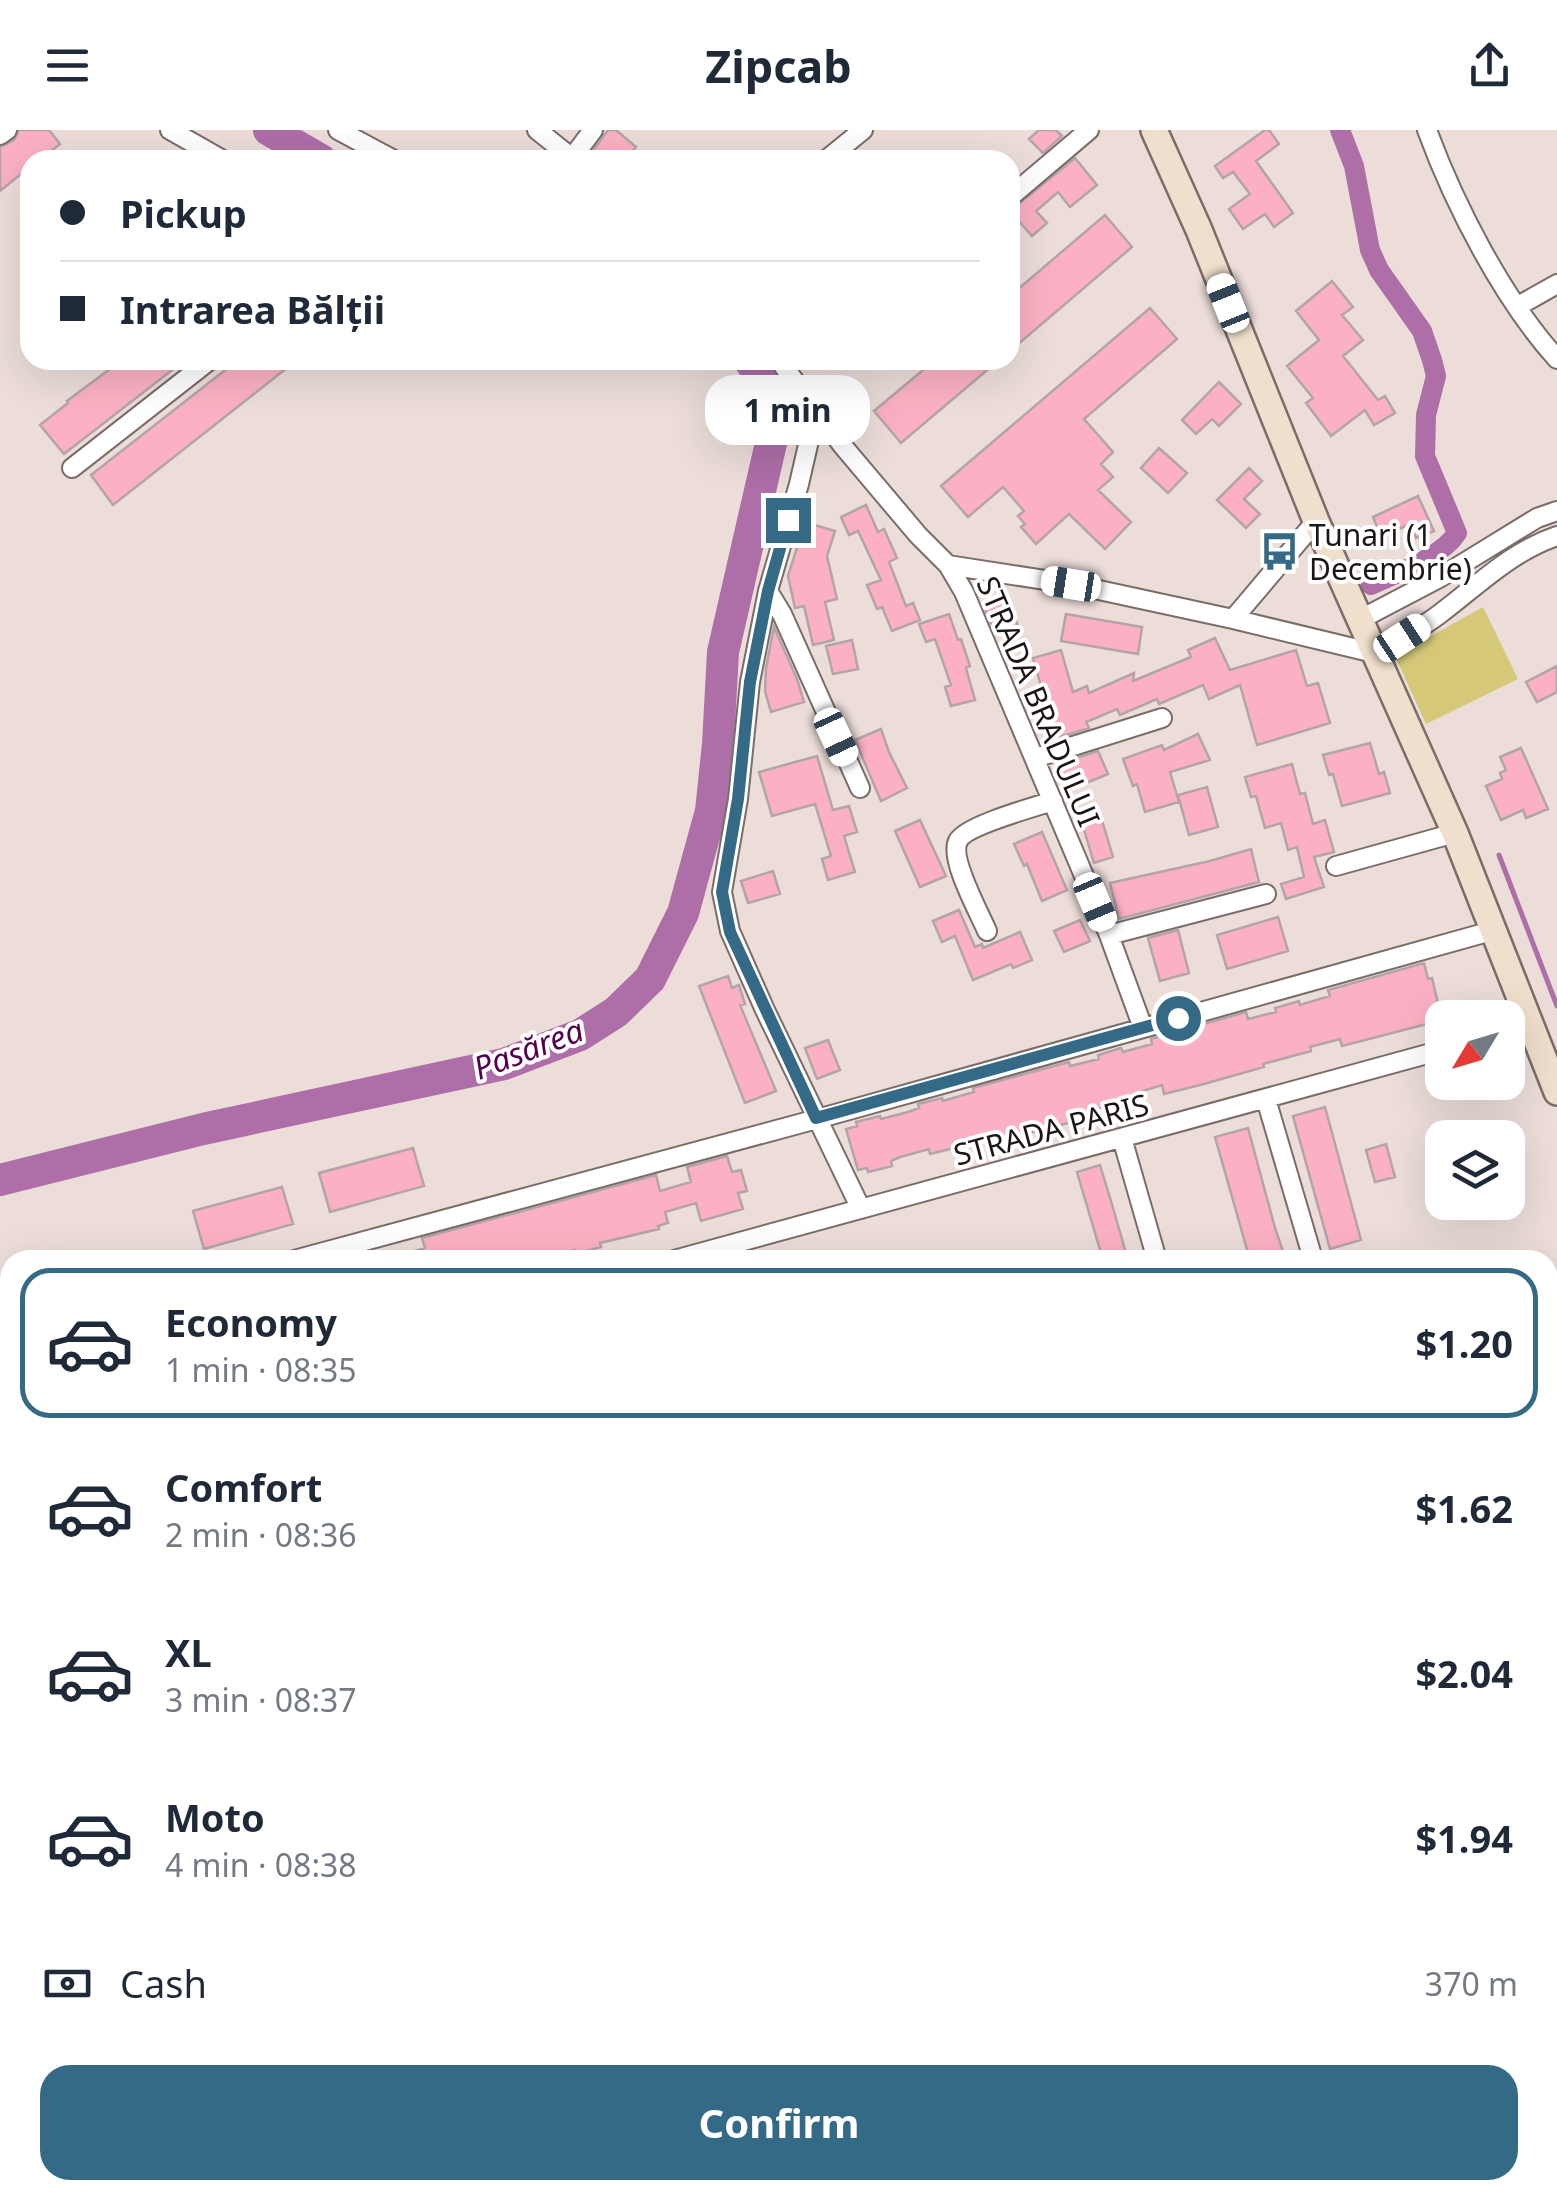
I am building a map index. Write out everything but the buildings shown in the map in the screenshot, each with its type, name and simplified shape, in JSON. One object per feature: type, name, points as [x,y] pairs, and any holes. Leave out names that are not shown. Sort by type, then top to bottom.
[{"type":"main road","points":[[1154,130],[1199,230],[1316,520],[1456,833],[1557,1092]]},
{"type":"street","points":[[0,135],[7,130]]},
{"type":"street","points":[[170,130],[205,150]]},
{"type":"street","points":[[338,130],[375,150]]},
{"type":"street","points":[[537,130],[562,150]]},
{"type":"street","points":[[839,150],[864,130]]},
{"type":"street","points":[[1020,188],[1088,130]]},
{"type":"street","points":[[1428,130],[1467,220],[1518,306],[1557,359]]},
{"type":"street","points":[[1518,306],[1557,284]]},
{"type":"street","points":[[72,468],[197,370]]},
{"type":"street","name":"STRADA BRADULUI","points":[[786,370],[842,446],[948,565],[964,592],[1109,936],[1143,1028]]},
{"type":"street","points":[[816,410],[768,591],[750,682],[738,799],[722,892],[730,932],[860,1209]]},
{"type":"street","points":[[1359,620],[1441,577],[1537,518],[1557,511]]},
{"type":"street","points":[[1233,618],[1316,520]]},
{"type":"street","points":[[948,565],[1071,584],[1233,618],[1374,654],[1431,620],[1510,559],[1534,544],[1556,537]]},
{"type":"street","points":[[768,591],[860,788]]},
{"type":"street","points":[[1035,758],[1162,718]]},
{"type":"street","points":[[987,930],[963,876],[956,853],[958,841],[966,832],[984,824],[1052,801]]},
{"type":"street","points":[[1336,866],[1456,833]]},
{"type":"street","points":[[1109,936],[1266,894]]},
{"type":"street","points":[[331,1250],[1495,930]]},
{"type":"street","name":"STRADA PARIS","points":[[721,1250],[1425,1055]]},
{"type":"street","points":[[1266,1099],[1310,1250]]},
{"type":"street","points":[[1122,1138],[1154,1250]]},
{"type":"shaded area","points":[[1483,607],[1518,679],[1426,724],[1395,656]]},
{"type":"waterway","name":"Pasărea","points":[[269,130],[304,150]]},
{"type":"waterway","points":[[1340,130],[1354,166],[1370,250],[1379,270],[1422,331],[1432,360],[1436,376],[1426,415],[1425,456],[1457,533],[1430,557],[1371,585]]},
{"type":"waterway","name":"Pasărea","points":[[0,1180],[203,1129],[504,1064],[580,1035],[616,1012],[650,979],[683,913],[711,811],[723,652],[774,430],[767,385],[756,370]]},
{"type":"waterway","points":[[1499,855],[1557,1006]]},
{"type":"place","name":"Tunari (1 Decembrie)","points":[[1279,551]]},
{"type":"route","points":[[788,520],[768,591],[750,682],[738,799],[722,892],[730,932],[816,1118],[1178,1018]]}]
